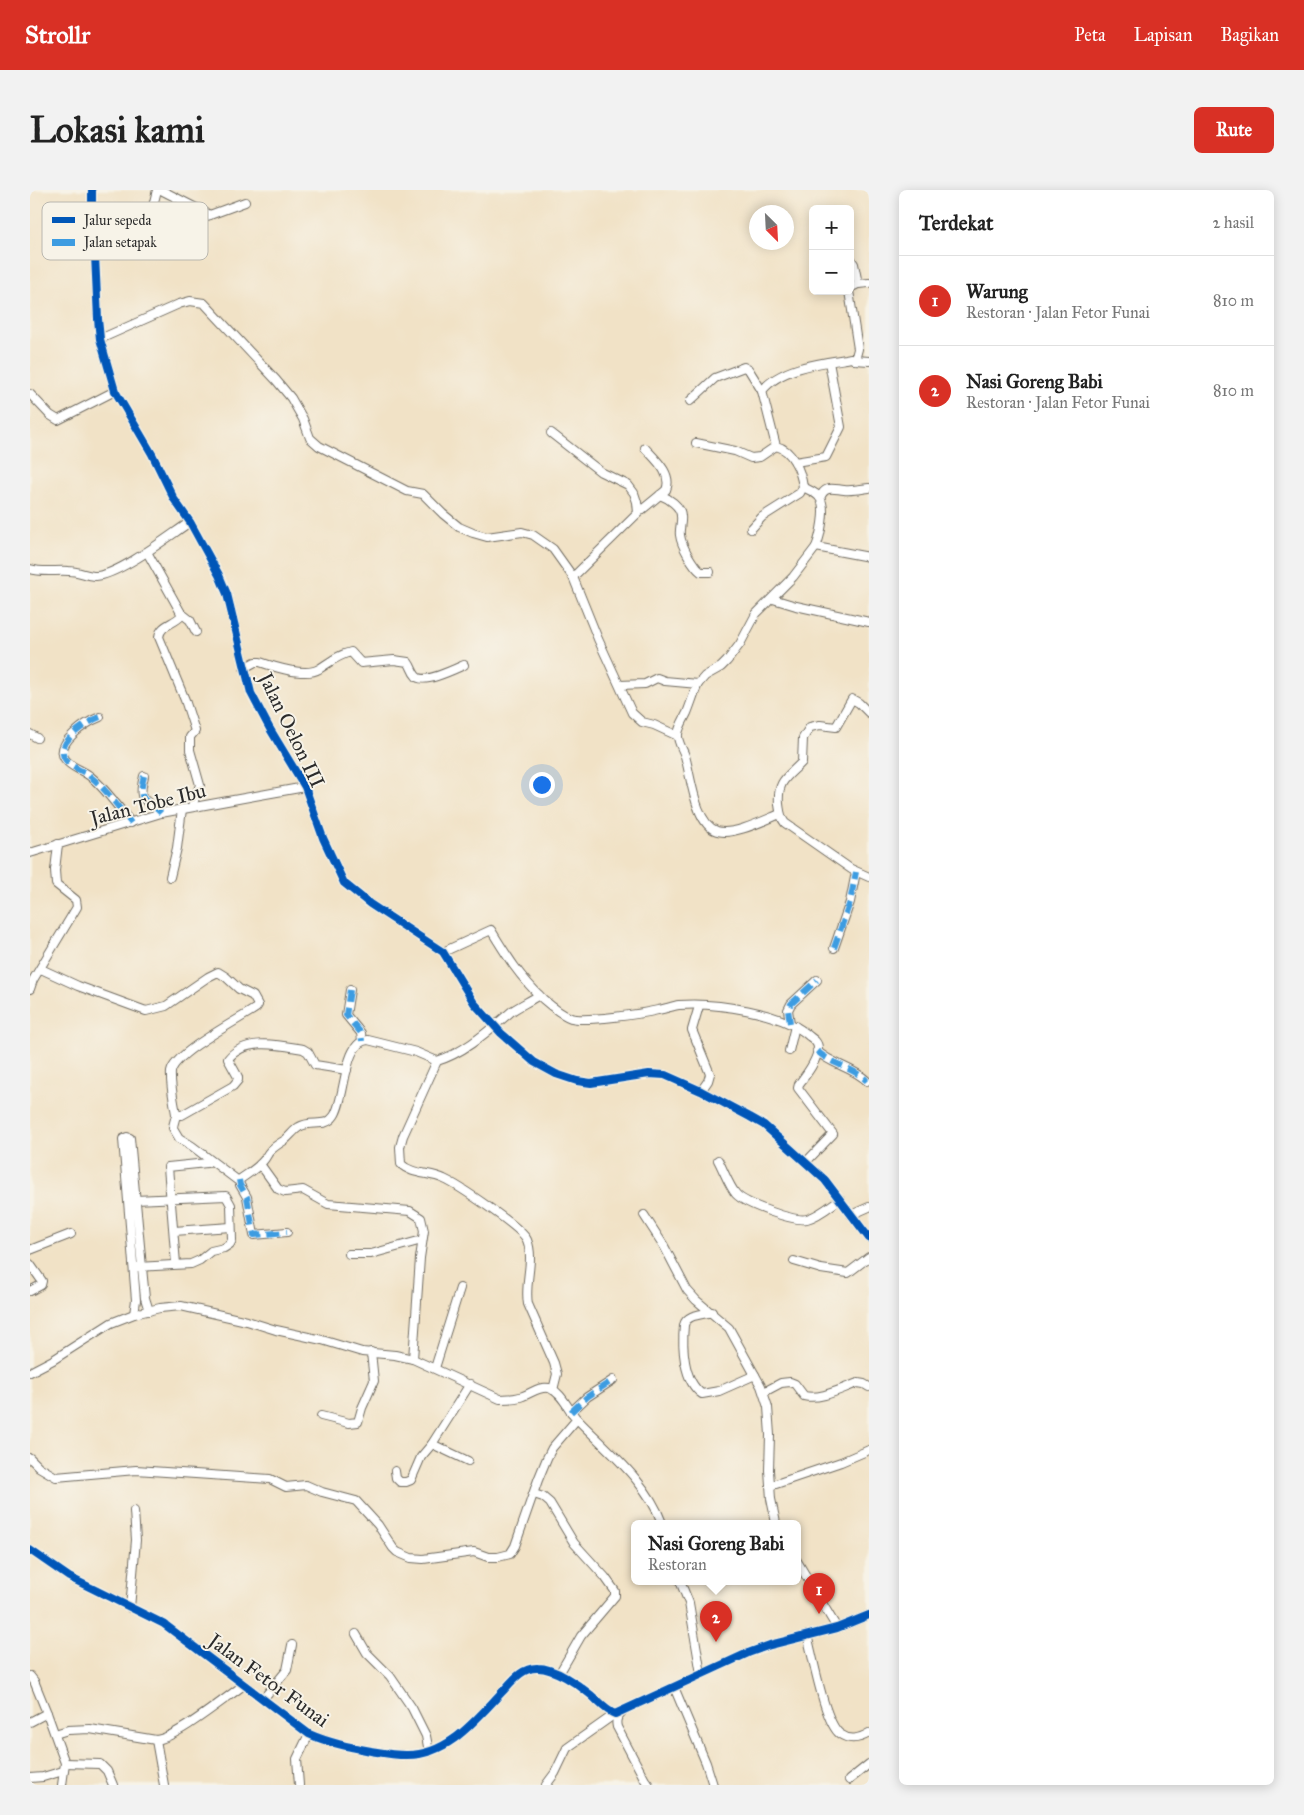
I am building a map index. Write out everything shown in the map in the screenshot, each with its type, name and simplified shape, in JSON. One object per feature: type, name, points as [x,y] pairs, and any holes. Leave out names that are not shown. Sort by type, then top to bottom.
[{"type":"street","points":[[161,190],[185,202]]},
{"type":"street","points":[[210,215],[245,202]]},
{"type":"street","name":"Jalan Oelon III","points":[[95,260],[100,339],[115,391],[152,454],[174,499],[190,522],[219,575],[227,594],[251,693],[262,716],[305,787],[323,838],[344,883],[370,904],[443,952],[469,997],[518,1049],[534,1062],[556,1074],[577,1081],[591,1083],[658,1074],[673,1078],[701,1091],[764,1125],[825,1180],[869,1238]]},
{"type":"street","points":[[854,264],[858,284]]},
{"type":"street","points":[[854,287],[858,284],[869,283]]},
{"type":"street","points":[[851,295],[858,349],[855,360]]},
{"type":"street","points":[[100,339],[179,304],[190,301],[204,303],[291,398],[310,438],[319,446],[407,491],[423,494],[443,514],[459,526],[473,533],[487,537],[522,532],[534,535],[553,549],[573,577],[626,701],[637,719],[678,736]]},
{"type":"street","points":[[762,390],[774,380],[795,370],[852,358],[869,361]]},
{"type":"street","points":[[795,462],[826,456],[838,433],[840,422],[830,362]]},
{"type":"street","points":[[690,401],[715,378],[744,367],[749,370],[762,390],[776,446]]},
{"type":"street","points":[[30,394],[50,415],[58,420],[115,391]]},
{"type":"street","points":[[551,432],[601,472],[628,485],[634,492],[638,513]]},
{"type":"street","points":[[696,443],[735,451],[751,458],[760,457],[776,446]]},
{"type":"street","points":[[750,529],[762,517],[800,492],[803,487],[802,477],[795,462],[783,449],[776,446]]},
{"type":"street","points":[[573,577],[638,513],[666,490],[668,481],[661,465],[645,448]]},
{"type":"street","points":[[780,814],[744,828],[730,831],[717,831],[711,828],[705,822],[699,808],[678,731],[698,684],[705,676],[721,667],[727,661],[740,644],[756,614],[773,599],[806,562],[816,547],[822,521],[822,503],[815,493],[803,487]]},
{"type":"street","points":[[820,498],[825,490],[832,487],[845,490],[869,488]]},
{"type":"street","points":[[660,495],[668,498],[680,511],[679,534],[694,564],[701,572],[710,572]]},
{"type":"street","points":[[30,569],[44,572],[68,570],[90,576],[104,575],[147,552],[190,522]]},
{"type":"street","points":[[816,547],[869,557]]},
{"type":"street","points":[[147,552],[181,613],[190,620],[196,632]]},
{"type":"street","points":[[773,599],[869,622]]},
{"type":"street","points":[[181,613],[176,622],[162,628],[159,637],[185,700],[195,731],[190,737],[190,750],[200,786],[192,806]]},
{"type":"street","points":[[244,668],[255,662],[260,662],[309,672],[317,670],[343,654],[351,652],[361,662],[394,660],[408,662],[412,666],[416,677],[420,679],[464,666]]},
{"type":"street","points":[[620,684],[645,684],[657,678],[665,681],[698,684]]},
{"type":"street","points":[[869,714],[859,703],[852,699],[836,727],[820,725],[812,726],[808,729],[803,738],[802,762],[787,775],[778,793],[780,814],[789,826],[856,872],[869,877]]},
{"type":"street","points":[[100,716],[93,719],[71,736],[63,750],[64,757],[71,765],[90,776],[131,823]]},
{"type":"street","points":[[144,776],[141,792],[142,798],[161,813]]},
{"type":"street","name":"Jalan Tobe Ibu","points":[[30,853],[161,813],[305,787]]},
{"type":"street","points":[[170,877],[177,848],[182,809]]},
{"type":"street","points":[[30,989],[77,907],[76,900],[56,884],[55,870],[58,844]]},
{"type":"street","points":[[834,948],[850,902],[856,872]]},
{"type":"street","points":[[443,952],[491,930],[514,968],[539,995],[553,1008],[573,1018],[599,1018],[647,1013],[680,1005],[709,1005],[738,1008],[769,1016],[806,1032],[816,1041],[818,1046],[798,1088],[833,1134],[806,1162]]},
{"type":"street","points":[[41,969],[78,986],[146,1012],[166,1006],[218,972],[226,976],[239,989],[255,998],[258,1005],[256,1008],[223,1026],[190,1050],[174,1066],[171,1073],[176,1115],[173,1128],[179,1138],[239,1180]]},
{"type":"street","points":[[789,1050],[792,1025],[788,1010],[791,1004],[817,980]]},
{"type":"street","points":[[350,990],[346,1015],[361,1033],[362,1041]]},
{"type":"street","points":[[239,1180],[260,1164],[270,1150],[300,1126],[310,1123],[326,1123],[334,1116],[347,1070],[358,1043],[368,1040],[416,1052],[437,1061],[446,1058],[496,1026],[513,1011],[539,995]]},
{"type":"street","points":[[699,1006],[692,1030],[710,1074],[708,1082],[701,1091]]},
{"type":"street","points":[[176,1115],[182,1115],[233,1086],[238,1077],[228,1059],[240,1050],[254,1044],[303,1049],[308,1052],[315,1065],[347,1070]]},
{"type":"street","points":[[817,1051],[836,1065],[858,1073],[867,1081]]},
{"type":"street","points":[[437,1061],[400,1147],[401,1164],[408,1169],[444,1178],[524,1234],[527,1239],[530,1259],[526,1290],[528,1304],[554,1363],[557,1374],[553,1390]]},
{"type":"street","points":[[134,1314],[136,1300],[132,1268],[131,1200],[130,1138],[127,1137],[123,1139],[131,1200],[142,1267],[145,1298],[149,1311]]},
{"type":"street","points":[[718,1160],[736,1194],[751,1204],[791,1218],[805,1220],[840,1199]]},
{"type":"street","points":[[176,1264],[168,1166],[207,1163]]},
{"type":"street","points":[[260,1164],[278,1189],[282,1191],[303,1190],[328,1204],[410,1211],[417,1214],[423,1221],[413,1359]]},
{"type":"street","points":[[239,1180],[247,1197],[254,1235],[287,1232]]},
{"type":"street","points":[[131,1200],[226,1196],[231,1205],[232,1240],[224,1248],[211,1251],[200,1260],[191,1264],[132,1268]]},
{"type":"street","points":[[851,1215],[869,1207]]},
{"type":"street","points":[[644,1214],[664,1246],[687,1290],[729,1328],[764,1392],[770,1425],[770,1486],[776,1520]]},
{"type":"street","points":[[174,1231],[231,1227]]},
{"type":"street","points":[[30,1250],[71,1234]]},
{"type":"street","points":[[349,1254],[371,1254],[422,1240]]},
{"type":"street","points":[[794,1261],[848,1273],[869,1256]]},
{"type":"street","points":[[30,1264],[42,1281],[41,1285],[30,1291]]},
{"type":"street","points":[[435,1368],[460,1288]]},
{"type":"street","points":[[30,1372],[53,1360],[111,1323],[134,1314],[160,1308],[181,1306],[246,1320],[276,1330],[329,1342],[353,1350],[395,1354],[413,1359],[500,1399],[523,1396],[543,1388],[553,1390],[577,1419],[596,1436],[639,1485],[650,1499],[660,1520]]},
{"type":"street","points":[[712,1312],[690,1317],[685,1321],[684,1325],[685,1363],[696,1388],[702,1394],[712,1393],[755,1375]]},
{"type":"street","points":[[321,1416],[349,1423],[358,1422],[374,1382],[371,1352]]},
{"type":"street","points":[[571,1412],[587,1397],[613,1380]]},
{"type":"street","points":[[764,1392],[781,1383],[790,1382],[795,1384],[804,1396],[809,1397],[825,1394],[858,1382],[869,1388]]},
{"type":"street","points":[[395,1471],[396,1478],[400,1482],[411,1480],[420,1457],[432,1444],[470,1384]]},
{"type":"street","points":[[30,1458],[39,1467],[56,1477],[142,1470],[262,1478],[275,1480],[286,1487],[306,1485],[322,1492],[356,1501],[367,1511],[397,1552],[417,1559],[462,1552],[474,1552],[498,1557],[510,1554],[516,1546],[538,1480],[552,1448],[577,1419]]},
{"type":"street","points":[[432,1444],[468,1461]]},
{"type":"street","points":[[770,1486],[841,1462],[869,1450]]},
{"type":"street","points":[[534,1494],[543,1497],[550,1503],[574,1543],[615,1591],[615,1596],[581,1636],[559,1674]]},
{"type":"street","points":[[130,1608],[136,1540],[134,1511]]},
{"type":"street","name":"Jalan Fetor Funai","points":[[30,1550],[69,1577],[171,1629],[309,1734],[334,1743],[384,1753],[405,1755],[429,1752],[450,1742],[464,1731],[512,1680],[523,1671],[531,1668],[548,1669],[559,1674],[588,1693],[609,1711],[619,1712]]},
{"type":"street","points":[[801,1568],[838,1628]]},
{"type":"street","points":[[681,1585],[688,1603],[701,1674]]},
{"type":"street","points":[[546,1785],[555,1773],[568,1748],[619,1712],[748,1653],[807,1635],[838,1628],[869,1615]]},
{"type":"street","points":[[356,1634],[367,1652],[390,1676],[412,1708],[426,1736],[429,1752]]},
{"type":"street","points":[[807,1635],[822,1696],[832,1723],[839,1733],[848,1738],[860,1739],[869,1734]]},
{"type":"street","points":[[263,1699],[287,1670],[292,1645]]},
{"type":"street","points":[[30,1676],[47,1713],[65,1763],[62,1785]]},
{"type":"street","points":[[55,1734],[68,1730],[90,1729],[162,1740],[175,1734],[244,1685]]},
{"type":"street","points":[[674,1687],[713,1785]]},
{"type":"street","points":[[619,1712],[616,1722],[617,1727],[649,1785]]},
{"type":"street","points":[[30,1722],[47,1713]]},
{"type":"street","points":[[299,1785],[297,1760],[309,1734]]},
{"type":"street","points":[[156,1740],[164,1785]]},
{"type":"street","points":[[65,1763],[100,1764],[107,1771],[113,1785]]},
{"type":"street","points":[[849,1780],[869,1764]]},
{"type":"street","points":[[30,1778],[43,1778],[63,1771]]},
{"type":"marked path","points":[[100,717],[80,728],[68,740],[64,746],[63,753],[68,762],[102,787],[131,823]]},
{"type":"marked path","points":[[144,776],[142,796],[161,813]]},
{"type":"marked path","points":[[834,948],[850,902],[856,872]]},
{"type":"marked path","points":[[790,1023],[788,1010],[791,1004],[817,980]]},
{"type":"marked path","points":[[350,990],[346,1015],[361,1033],[362,1041]]},
{"type":"marked path","points":[[817,1051],[829,1060],[855,1072],[867,1081]]},
{"type":"marked path","points":[[239,1180],[247,1197],[254,1235],[287,1232]]},
{"type":"marked path","points":[[571,1412],[587,1397],[613,1380]]},
{"type":"cycle path","points":[[92,190],[92,202]]},
{"type":"cycle path","points":[[95,260],[100,339],[115,391],[152,454],[174,499],[190,522],[219,575],[227,594],[251,693],[305,787],[323,838],[344,883],[370,904],[443,952],[474,1003],[501,1033],[534,1062],[556,1074],[577,1081],[591,1083],[649,1074],[665,1075],[701,1091],[764,1125],[825,1180],[869,1238]]},
{"type":"cycle path","points":[[30,1550],[69,1577],[164,1624],[309,1734],[347,1746],[397,1755],[421,1754],[449,1742],[472,1723],[515,1678],[533,1668],[544,1669],[566,1677],[615,1714],[748,1653],[770,1645],[837,1628],[869,1615]]},
{"type":"place","name":"Warung","points":[[819,1614]]},
{"type":"place","name":"Nasi Goreng Babi","points":[[716,1642]]}]
